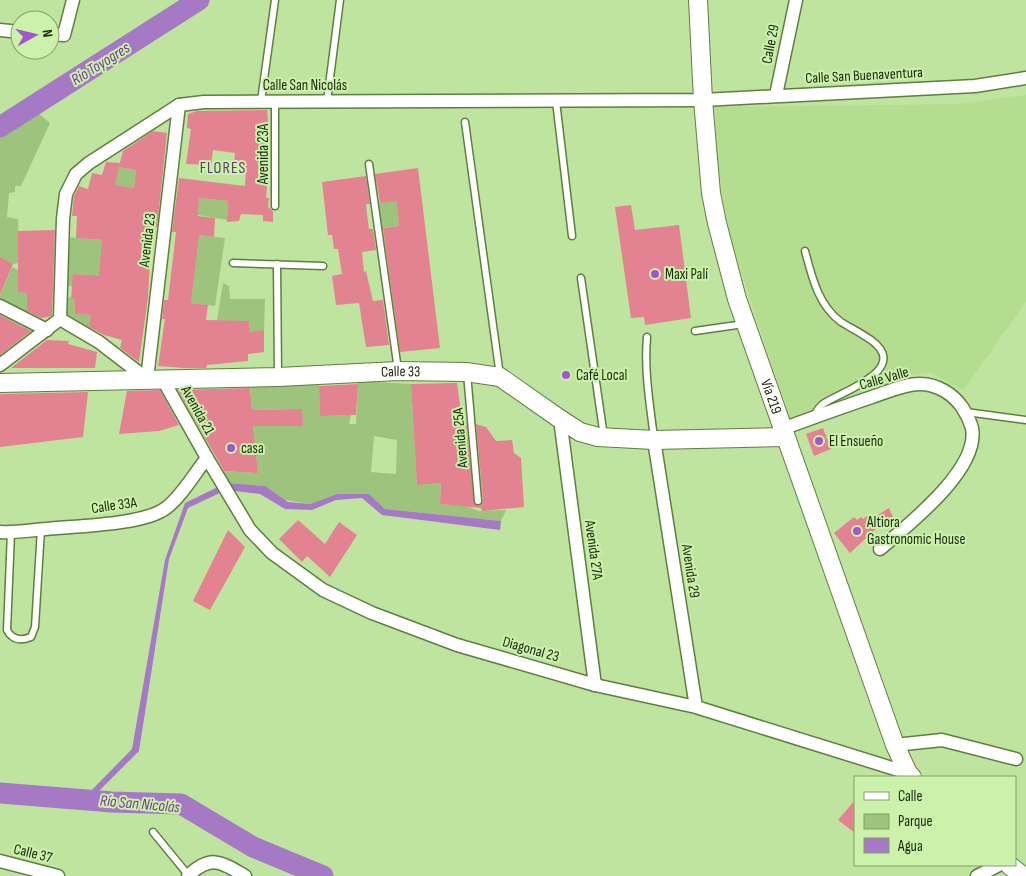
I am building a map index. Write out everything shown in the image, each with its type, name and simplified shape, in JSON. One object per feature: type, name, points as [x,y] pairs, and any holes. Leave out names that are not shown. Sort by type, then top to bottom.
[{"type":"main road","name":"Vía 219","points":[[698,0],[703,100],[711,193],[716,223],[737,299],[784,433],[895,745],[910,775]]},
{"type":"main road","name":"Calle 33","points":[[0,382],[278,377],[398,371],[466,372],[500,376],[580,432],[604,438],[654,440],[784,433]]},
{"type":"main road","points":[[1010,866],[1023,876]]},
{"type":"street","points":[[60,35],[64,35],[73,0]]},
{"type":"street","name":"Calle 29","points":[[776,95],[796,0]]},
{"type":"street","name":"Calle San Buenaventura","points":[[703,100],[974,86],[1026,78]]},
{"type":"street","name":"Calle San Nicolás","points":[[60,320],[63,219],[66,194],[76,174],[89,163],[179,105],[204,102],[260,101],[703,100]]},
{"type":"street","name":"Avenida 23","points":[[155,379],[179,105]]},
{"type":"street","points":[[0,306],[47,330]]},
{"type":"street","points":[[0,366],[60,320],[99,342],[155,379]]},
{"type":"street","name":"Avenida 21","points":[[155,379],[206,458]]},
{"type":"street","name":"Calle Valle","points":[[784,433],[813,417],[899,388],[921,384],[946,391],[957,400],[965,411],[972,428],[970,449],[953,480],[926,509],[880,549]]},
{"type":"street","name":"Avenida 27A","points":[[560,419],[595,685]]},
{"type":"street","name":"Avenida 29","points":[[654,440],[696,707]]},
{"type":"street","name":"Calle 33A","points":[[5,532],[105,524],[156,514],[166,508],[178,496],[206,458]]},
{"type":"street","name":"Diagonal 23","points":[[206,458],[250,530],[272,553],[323,590],[372,613],[457,645],[595,685],[696,707],[910,775]]},
{"type":"street","points":[[895,745],[942,740],[1016,760]]},
{"type":"street","name":"Calle 37","points":[[0,861],[58,876]]},
{"type":"street","points":[[189,876],[204,864],[216,862],[245,876]]},
{"type":"street","points":[[977,876],[997,866]]},
{"type":"lane","points":[[260,101],[275,0]]},
{"type":"lane","points":[[327,101],[340,0]]},
{"type":"lane","name":"Avenida 23A","points":[[275,101],[275,206]]},
{"type":"lane","points":[[556,101],[572,236]]},
{"type":"lane","points":[[465,122],[500,376]]},
{"type":"lane","points":[[369,164],[398,371]]},
{"type":"lane","points":[[805,251],[821,300],[831,313],[879,348],[883,357],[881,366],[872,377],[859,386],[823,404],[813,417]]},
{"type":"lane","points":[[233,263],[322,266]]},
{"type":"lane","points":[[278,264],[278,377]]},
{"type":"lane","points":[[580,278],[604,438]]},
{"type":"lane","points":[[695,331],[746,324]]},
{"type":"lane","points":[[647,337],[645,348],[646,366],[654,440]]},
{"type":"lane","name":"Avenida 25A","points":[[466,372],[478,501]]},
{"type":"lane","points":[[965,411],[1026,420]]},
{"type":"lane","points":[[5,532],[7,630],[9,636],[13,638],[26,639],[31,637],[35,627],[41,529]]},
{"type":"lane","points":[[153,832],[189,876]]},
{"type":"shaded area","points":[[1026,95],[1026,302],[963,390],[931,373],[902,375],[867,393],[791,420],[730,236],[719,172],[714,107],[959,104]]},
{"type":"green space","points":[[31,107],[50,123],[21,186],[15,186],[15,192],[9,193],[7,217],[18,219],[19,263],[13,264],[0,257],[0,127]]},
{"type":"green space","points":[[119,167],[136,170],[134,188],[113,185]]},
{"type":"green space","points":[[421,197],[423,209],[398,213],[399,226],[381,228],[378,203]]},
{"type":"green space","points":[[199,198],[228,201],[227,220],[198,215]]},
{"type":"green space","points":[[198,235],[225,238],[215,306],[191,303]]},
{"type":"green space","points":[[67,237],[110,241],[108,291],[93,276],[75,274],[74,287],[65,285]]},
{"type":"green space","points":[[12,267],[18,270],[19,291],[27,293],[27,313],[0,300]]},
{"type":"green space","points":[[223,283],[229,286],[230,299],[265,299],[264,330],[249,332],[249,321],[223,321],[215,333]]},
{"type":"green space","points":[[65,297],[74,298],[75,314],[91,315],[89,331],[64,317]]},
{"type":"green space","points":[[319,381],[320,416],[351,415],[349,424],[356,424],[358,381],[411,384],[417,485],[441,483],[440,504],[467,506],[479,511],[506,510],[501,521],[385,509],[369,494],[337,494],[310,504],[285,500],[265,486],[226,483],[219,471],[258,473],[253,426],[303,426],[302,409],[252,410],[250,385]],"holes":[[[374,436],[397,440],[396,474],[371,472]]]},
{"type":"water","points":[[226,483],[265,486],[288,502],[310,504],[337,494],[369,494],[385,509],[501,521],[500,530],[382,515],[362,498],[336,500],[312,510],[285,509],[260,494],[226,490],[188,508],[169,559],[139,751],[89,801],[82,800],[132,749],[165,560],[185,503]]},
{"type":"building","points":[[267,110],[270,143],[268,143],[266,198],[269,198],[268,207],[273,211],[273,222],[263,221],[263,215],[241,214],[239,221],[227,222],[228,201],[199,198],[198,216],[215,218],[214,237],[199,235],[191,303],[208,305],[206,320],[249,321],[249,332],[264,330],[264,352],[248,354],[248,361],[207,365],[206,368],[158,366],[165,319],[162,319],[164,300],[168,300],[176,232],[172,232],[179,178],[245,186],[246,167],[234,166],[235,153],[213,150],[211,165],[186,164],[191,129],[187,128],[188,114],[197,111]]},
{"type":"building","points":[[153,131],[167,133],[157,227],[150,227],[145,261],[150,262],[148,297],[139,362],[120,348],[122,340],[104,335],[89,327],[91,315],[75,314],[74,298],[71,298],[73,274],[99,276],[102,240],[76,238],[77,216],[72,216],[74,196],[79,186],[88,189],[92,173],[102,175],[106,162],[120,163],[123,151]],"holes":[[[119,167],[136,170],[134,188],[115,185]]]},
{"type":"building","points":[[418,168],[440,348],[400,352],[383,228],[399,226],[397,201],[380,203],[375,174]]},
{"type":"building","points":[[366,176],[370,204],[366,204],[369,229],[373,229],[376,250],[362,252],[364,272],[366,271],[373,301],[383,300],[389,345],[366,347],[359,303],[336,305],[332,276],[342,274],[338,249],[334,249],[332,235],[328,235],[322,182]]},
{"type":"building","name":"Maxi Palí","points":[[631,205],[635,230],[679,225],[691,318],[645,325],[644,317],[631,318],[615,207]]},
{"type":"building","points":[[55,230],[52,315],[41,318],[27,311],[27,293],[18,292],[18,231]]},
{"type":"building","points":[[0,257],[13,264],[0,295]]},
{"type":"building","points":[[0,315],[31,331],[0,355]]},
{"type":"building","points":[[47,340],[69,341],[68,344],[97,352],[95,368],[11,368]]},
{"type":"building","points":[[457,383],[462,419],[466,421],[474,503],[479,506],[483,501],[476,424],[486,427],[496,441],[512,440],[514,453],[521,458],[524,507],[482,511],[481,508],[440,504],[441,483],[417,485],[411,384]]},
{"type":"building","points":[[358,384],[356,415],[320,416],[319,386]]},
{"type":"building","name":"casa","points":[[250,388],[252,410],[302,409],[303,426],[253,426],[258,473],[224,471],[178,390]]},
{"type":"building","points":[[160,390],[179,425],[159,431],[119,434],[127,391]]},
{"type":"building","points":[[88,392],[83,437],[0,447],[0,394]]},
{"type":"building","name":"El Ensueño","points":[[823,428],[831,449],[814,456],[806,434]]},
{"type":"building","name":"Altiora Gastronomic House","points":[[889,508],[893,517],[878,527],[850,553],[834,533],[854,517],[857,520],[861,517],[863,519],[870,514],[873,518]]},
{"type":"building","points":[[298,520],[325,544],[339,522],[357,535],[330,577],[307,556],[302,562],[279,539]]},
{"type":"building","points":[[228,530],[245,547],[210,610],[193,601]]},
{"type":"building","points":[[854,801],[854,832],[838,820]]},
{"type":"waterway","name":"Río Toyogres","points":[[0,127],[199,0]]},
{"type":"waterway","name":"Río San Nicolás","points":[[0,793],[112,802],[181,804],[253,847],[323,876]]},
{"type":"place","name":"Maxi Palí","points":[[655,274]]},
{"type":"place","name":"Café Local","points":[[566,375]]},
{"type":"place","name":"El Ensueño","points":[[819,441]]},
{"type":"place","name":"casa","points":[[231,448]]},
{"type":"place","name":"Altiora Gastronomic House","points":[[857,531]]},
{"type":"district","name":"FLORES","points":[[223,167]]}]
